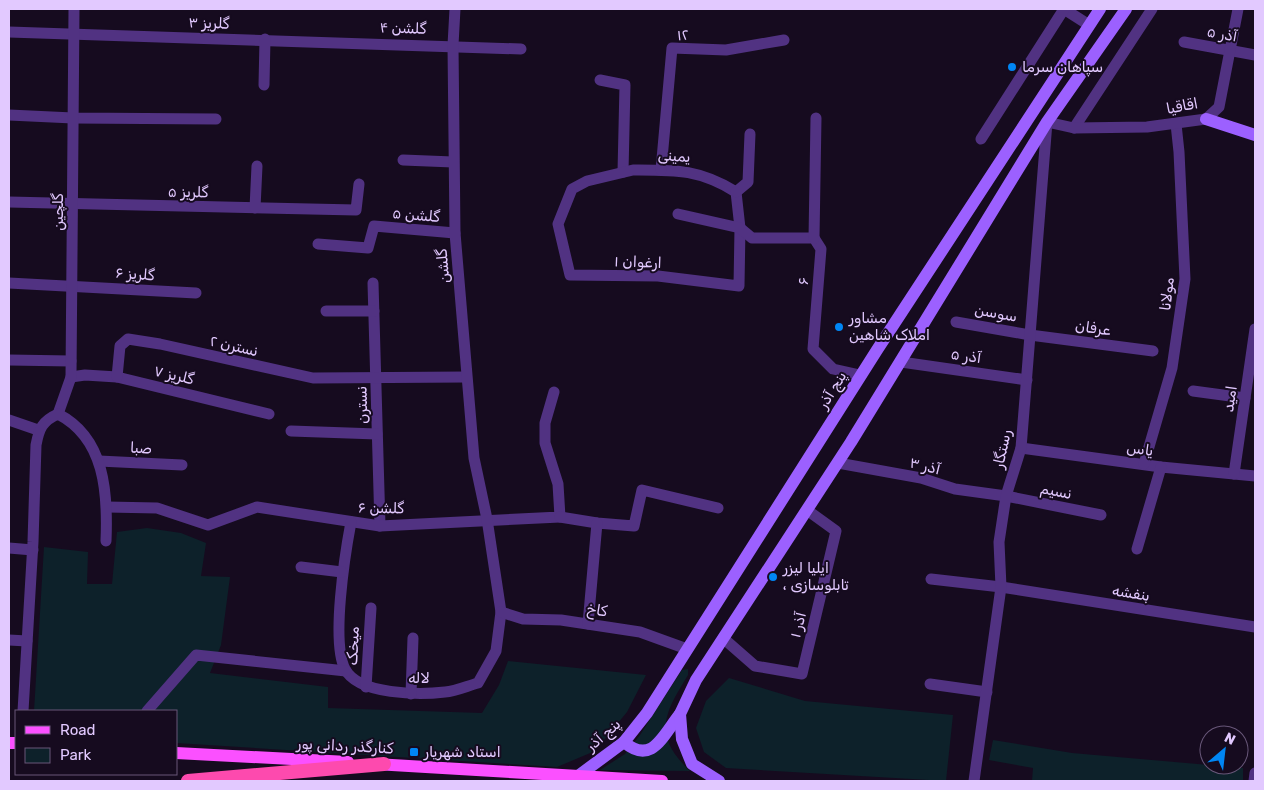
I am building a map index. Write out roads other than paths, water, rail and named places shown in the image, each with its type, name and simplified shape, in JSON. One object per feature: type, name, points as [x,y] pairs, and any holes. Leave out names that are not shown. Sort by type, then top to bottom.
[{"type":"highway","points":[[188,781],[384,764]]},
{"type":"main road","name":"پنج آذر","points":[[578,776],[624,742],[647,713],[860,375],[1100,9]]},
{"type":"main road","points":[[624,742],[634,750],[643,752],[653,749],[680,714],[696,680],[838,463],[1047,122],[1098,51],[1121,11]]},
{"type":"main road","points":[[1080,40],[1098,51]]},
{"type":"main road","points":[[1206,119],[1255,135]]},
{"type":"main road","points":[[680,714],[682,739],[692,764],[719,781]]},
{"type":"main road","name":"کنارگذر ردانی پور","points":[[178,753],[662,781]]},
{"type":"street","name":"گلچین","points":[[58,414],[71,377],[74,9]]},
{"type":"street","name":"گلشن","points":[[455,9],[453,45],[455,233],[474,458],[487,519]]},
{"type":"street","points":[[981,139],[1061,9],[1089,25]]},
{"type":"street","points":[[1074,128],[1152,9]]},
{"type":"street","name":"اقاقیا","points":[[1047,122],[1074,128],[1146,127],[1206,119],[1219,107],[1238,9]]},
{"type":"street","name":"گلریز ۳","points":[[9,32],[283,40]]},
{"type":"street","points":[[264,85],[265,39]]},
{"type":"street","name":"گلشن ۴","points":[[283,40],[521,48]]},
{"type":"street","name":"۱۲","points":[[661,170],[672,48],[726,50],[784,40]]},
{"type":"street","name":"آذر ۵","points":[[1184,42],[1255,55]]},
{"type":"street","points":[[600,80],[625,85],[623,172]]},
{"type":"street","points":[[9,115],[216,120]]},
{"type":"street","points":[[678,214],[740,228],[752,238],[814,238],[816,118]]},
{"type":"street","name":"رستگار","points":[[974,781],[1001,587],[999,542],[1006,496],[1021,448],[1047,122]]},
{"type":"street","name":"مولانا","points":[[1144,464],[1172,368],[1185,279],[1180,152],[1176,124]]},
{"type":"street","points":[[740,228],[736,192],[748,182],[750,134]]},
{"type":"street","points":[[403,160],[453,162]]},
{"type":"street","points":[[255,208],[257,166]]},
{"type":"street","name":"یمینی","points":[[572,188],[587,181],[623,172],[661,170],[696,173],[736,192]]},
{"type":"street","name":"گلریز ۵","points":[[9,202],[73,205],[356,210],[359,184]]},
{"type":"street","name":"ارغوان ۱","points":[[572,188],[558,224],[570,276],[658,276],[739,286],[740,228]]},
{"type":"street","name":"گلشن ۵","points":[[318,244],[368,248],[374,226],[455,233]]},
{"type":"street","name":"۶","points":[[814,238],[821,250],[813,349],[833,369],[860,375]]},
{"type":"street","name":"گلریز ۶","points":[[9,283],[196,293]]},
{"type":"street","name":"نسترن","points":[[373,283],[380,526]]},
{"type":"street","points":[[326,311],[374,311]]},
{"type":"street","name":"سوسن","points":[[956,322],[1030,335]]},
{"type":"street","name":"عرفان","points":[[1030,335],[1152,351]]},
{"type":"street","name":"امید","points":[[1234,474],[1248,405],[1255,335]]},
{"type":"street","name":"نسترن ۲","points":[[117,377],[120,346],[128,339],[160,344],[313,378],[376,376]]},
{"type":"street","points":[[9,360],[71,361]]},
{"type":"street","name":"آذر ۵","points":[[901,362],[1026,380]]},
{"type":"street","name":"گلریز ۷","points":[[71,377],[85,375],[117,377],[269,414]]},
{"type":"street","points":[[376,376],[466,377]]},
{"type":"street","points":[[1193,391],[1248,405]]},
{"type":"street","points":[[554,392],[545,423],[545,443],[558,484],[560,517]]},
{"type":"street","points":[[23,710],[36,445],[38,430],[46,419],[58,414],[73,422],[84,434],[99,461],[107,507],[106,541]]},
{"type":"street","points":[[9,420],[38,430]]},
{"type":"street","points":[[291,432],[378,434]]},
{"type":"street","name":"یاس","points":[[1021,448],[1161,467],[1255,476]]},
{"type":"street","name":"صبا","points":[[99,461],[182,465]]},
{"type":"street","name":"آذر ۳","points":[[838,463],[921,478],[954,489],[1006,496]]},
{"type":"street","points":[[1137,549],[1161,467]]},
{"type":"street","name":"گلشن ۶","points":[[107,507],[158,508],[208,525],[257,507],[380,526],[487,519],[560,517],[634,526],[642,490],[718,508]]},
{"type":"street","name":"نسیم","points":[[1006,496],[1101,515]]},
{"type":"street","name":"آذر ۱","points":[[723,638],[755,666],[802,674],[836,531],[807,510]]},
{"type":"street","name":"لاله","points":[[346,671],[366,687],[411,694],[447,692],[478,682],[496,651],[501,612],[487,519]]},
{"type":"street","points":[[148,710],[196,655],[346,671],[340,653],[342,572],[351,522]]},
{"type":"street","points":[[588,624],[597,523]]},
{"type":"street","points":[[9,548],[32,550]]},
{"type":"street","points":[[301,567],[342,572]]},
{"type":"street","name":"بنفشه","points":[[931,579],[1001,587],[1255,627]]},
{"type":"street","name":"میخک","points":[[366,687],[371,608]]},
{"type":"street","name":"کاخ","points":[[501,612],[523,619],[561,620],[640,632],[687,649]]},
{"type":"street","points":[[411,694],[413,638]]},
{"type":"street","points":[[9,640],[27,640]]},
{"type":"street","points":[[930,684],[987,692]]},
{"type":"street","points":[[1254,781],[1255,773]]},
{"type":"place","name":"سپاهان سرما","points":[[1012,67]]},
{"type":"place","name":"مشاور املاک شاهین","points":[[839,327]]},
{"type":"place","name":"ایلیا لیزر ، تابلوسازی","points":[[773,577]]},
{"type":"place","name":"استاد شهریار","points":[[414,752]]}]
